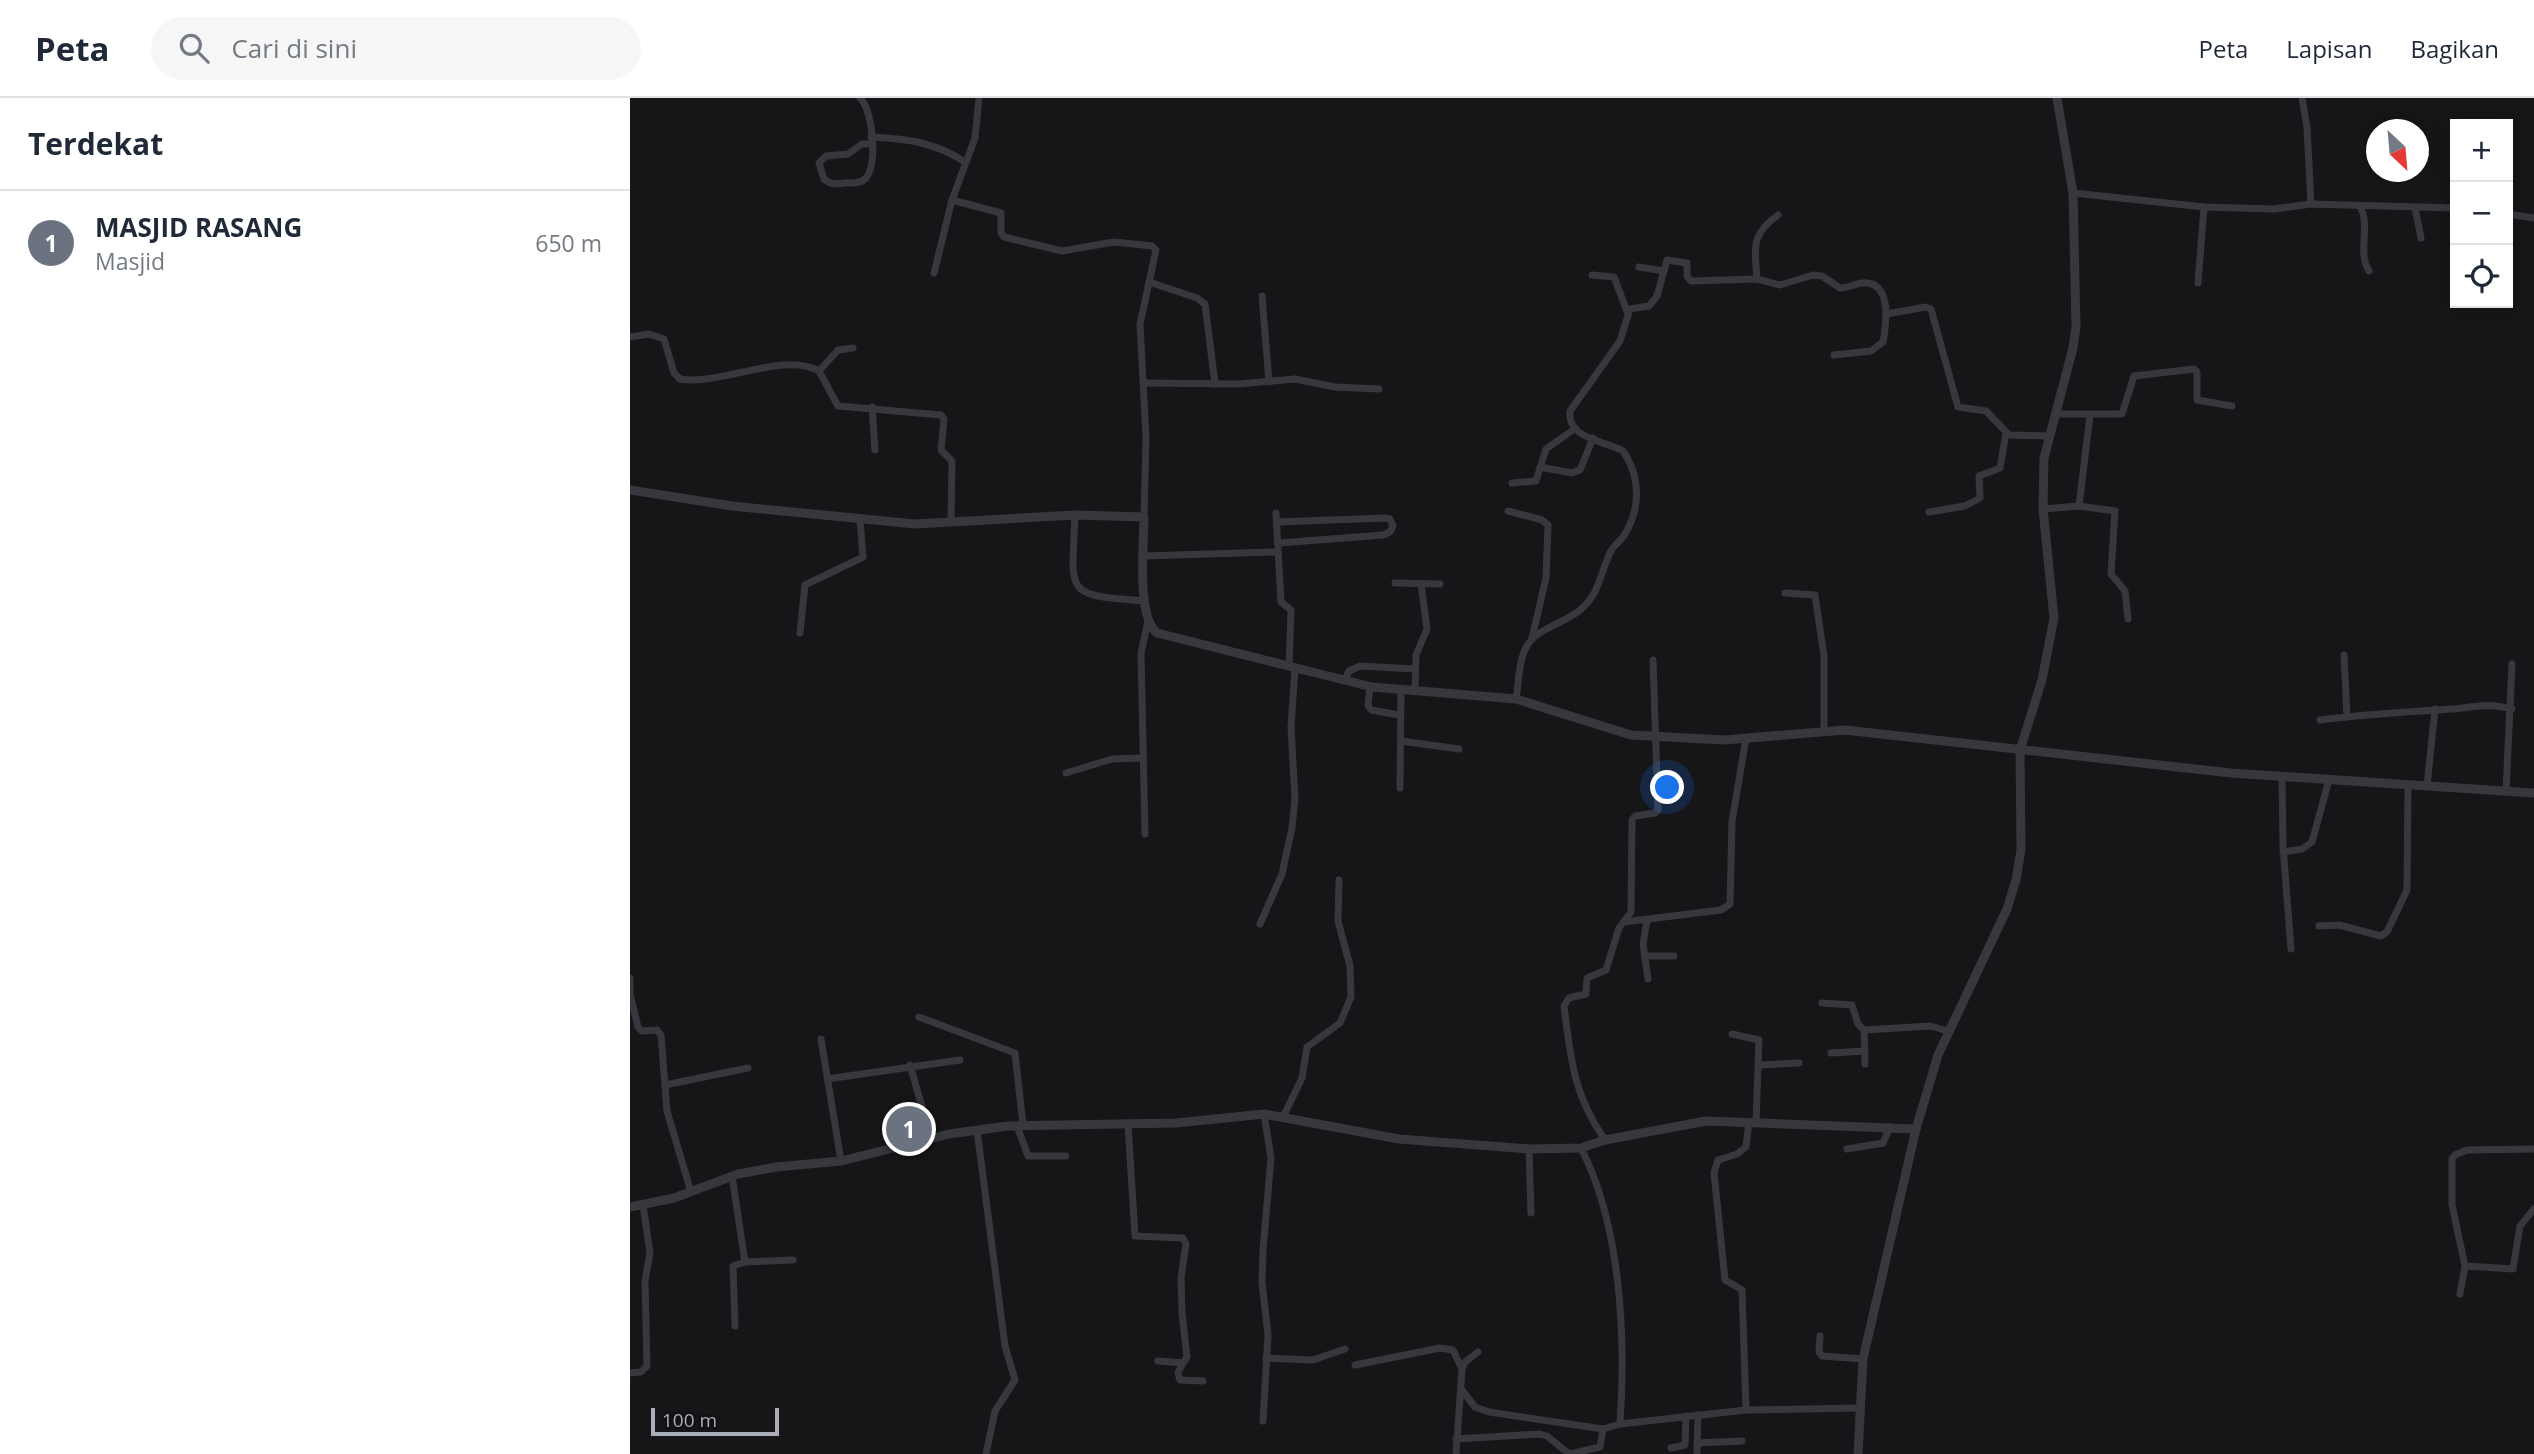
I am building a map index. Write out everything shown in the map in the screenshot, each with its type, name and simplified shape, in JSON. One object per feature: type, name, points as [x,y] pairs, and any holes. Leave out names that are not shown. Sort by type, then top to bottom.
[{"type":"street","points":[[860,98],[869,110],[871,140],[870,168],[862,181],[832,184],[820,174],[819,163],[825,156],[848,154],[871,140],[927,142],[965,162]]},
{"type":"street","points":[[934,273],[952,200],[975,138],[979,98]]},
{"type":"street","points":[[1858,1454],[1863,1359],[1916,1129],[1938,1055],[2007,909],[2021,850],[2021,750],[2042,680],[2054,618],[2042,509],[2044,458],[2057,414],[2076,327],[2073,193],[2057,98]]},
{"type":"street","points":[[2302,98],[2307,127],[2311,204]]},
{"type":"street","points":[[2073,193],[2204,206],[2274,209],[2311,204],[2450,208]]},
{"type":"street","points":[[952,200],[1001,212],[1001,233],[1004,237],[1067,251],[1114,242],[1152,246],[1156,257],[1140,324],[1144,383],[1144,601],[1148,621],[1141,653],[1145,834]]},
{"type":"street","points":[[2198,283],[2204,206]]},
{"type":"street","points":[[2360,206],[2365,223],[2365,264],[2369,271]]},
{"type":"street","points":[[2415,208],[2421,238]]},
{"type":"street","points":[[1757,279],[1755,249],[1758,234],[1778,215]]},
{"type":"street","points":[[2513,215],[2534,218]]},
{"type":"street","points":[[1532,639],[1564,622],[1592,599],[1599,588],[1612,550],[1626,531],[1635,508],[1638,492],[1630,461],[1623,451],[1573,430],[1569,422],[1570,411],[1620,341],[1633,307],[1645,307],[1654,302],[1667,260],[1683,261],[1687,264],[1686,273],[1691,281],[1757,279],[1780,285],[1803,277],[1822,276],[1846,288],[1867,282],[1880,288],[1886,314],[1881,346],[1871,351],[1834,355]]},
{"type":"street","points":[[1639,267],[1664,271]]},
{"type":"street","points":[[1592,275],[1615,277],[1628,315]]},
{"type":"street","points":[[1149,282],[1197,298],[1205,304],[1215,384]]},
{"type":"street","points":[[1262,296],[1269,382]]},
{"type":"street","points":[[1886,314],[1926,307],[1931,309],[1958,407],[1986,411],[2006,433],[2049,436]]},
{"type":"street","points":[[630,337],[649,334],[664,340],[674,373],[680,379],[707,378],[797,365],[819,371],[836,405],[943,416],[941,450],[952,460],[951,523]]},
{"type":"street","points":[[819,371],[838,350],[853,348]]},
{"type":"street","points":[[2057,414],[2124,414],[2135,376],[2194,369],[2197,372],[2197,400],[2232,406]]},
{"type":"street","points":[[1144,383],[1215,384],[1306,379],[1335,387],[1379,389]]},
{"type":"street","points":[[872,407],[875,450]]},
{"type":"street","points":[[2079,506],[2090,415]]},
{"type":"street","points":[[1512,483],[1536,481],[1546,449],[1573,430]]},
{"type":"street","points":[[1929,512],[1965,506],[1980,498],[1979,476],[2000,468],[2006,433]]},
{"type":"street","points":[[1541,467],[1572,473],[1580,470],[1592,438]]},
{"type":"street","points":[[630,490],[860,520],[951,523],[1074,516],[1144,517]]},
{"type":"street","points":[[2042,509],[2079,506],[2115,513],[2111,575],[2125,591],[2128,619]]},
{"type":"street","points":[[1508,511],[1548,525],[1546,578],[1532,639],[1522,659],[1516,699]]},
{"type":"street","points":[[1260,924],[1283,874],[1295,799],[1291,727],[1292,621],[1291,610],[1281,602],[1276,552],[1279,543],[1276,513]]},
{"type":"street","points":[[1074,516],[1073,574],[1078,588],[1086,595],[1144,601]]},
{"type":"street","points":[[1277,522],[1385,518],[1390,519],[1393,526],[1390,532],[1383,535],[1279,543]]},
{"type":"street","points":[[800,633],[805,585],[863,557],[860,520]]},
{"type":"street","points":[[1144,556],[1276,552]]},
{"type":"street","points":[[1395,583],[1440,584]]},
{"type":"street","points":[[1415,691],[1416,655],[1427,629],[1421,584]]},
{"type":"street","points":[[1785,593],[1815,595],[1824,656],[1824,729]]},
{"type":"street","points":[[1148,621],[1157,633],[1370,686],[1516,699],[1605,728],[1658,737],[1746,738],[1824,729],[2282,776],[2534,793]]},
{"type":"street","points":[[2344,655],[2347,717]]},
{"type":"street","points":[[1605,1140],[1583,1105],[1574,1074],[1564,1006],[1569,998],[1586,994],[1587,978],[1605,972],[1624,922],[1631,912],[1632,820],[1634,816],[1656,813],[1658,810],[1658,737],[1653,660]]},
{"type":"street","points":[[2506,791],[2512,709],[2511,664]]},
{"type":"street","points":[[1345,680],[1349,671],[1360,666],[1414,669]]},
{"type":"street","points":[[1370,686],[1369,708],[1399,715]]},
{"type":"street","points":[[1400,788],[1401,690]]},
{"type":"street","points":[[2320,720],[2482,703],[2512,709]]},
{"type":"street","points":[[2427,786],[2435,709]]},
{"type":"street","points":[[1624,922],[1721,910],[1730,904],[1732,822],[1746,738]]},
{"type":"street","points":[[1401,741],[1459,749]]},
{"type":"street","points":[[1066,773],[1112,759],[1142,758]]},
{"type":"street","points":[[2282,776],[2283,852],[2291,948]]},
{"type":"street","points":[[2283,852],[2302,849],[2312,842],[2329,780]]},
{"type":"street","points":[[2319,926],[2339,925],[2381,936],[2388,932],[2407,890],[2408,785]]},
{"type":"street","points":[[1283,1117],[1301,1078],[1307,1047],[1340,1023],[1351,997],[1350,966],[1338,920],[1339,880]]},
{"type":"street","points":[[1647,920],[1643,944],[1648,979]]},
{"type":"street","points":[[1646,956],[1674,956]]},
{"type":"street","points":[[630,978],[630,992],[638,1027],[642,1031],[657,1030],[661,1035],[671,1128],[691,1192]]},
{"type":"street","points":[[1822,1003],[1852,1005],[1858,1024],[1864,1030],[1865,1063]]},
{"type":"street","points":[[919,1017],[1015,1053],[1020,1126],[1028,1156],[1066,1156]]},
{"type":"street","points":[[1864,1030],[1930,1026],[1948,1031]]},
{"type":"street","points":[[1732,1034],[1759,1040],[1759,1065],[1746,1147],[1737,1154],[1718,1160],[1714,1173],[1725,1280],[1742,1290],[1745,1410]]},
{"type":"street","points":[[821,1040],[841,1161]]},
{"type":"street","points":[[1831,1054],[1865,1051]]},
{"type":"street","points":[[827,1079],[960,1060]]},
{"type":"street","points":[[1759,1065],[1799,1063]]},
{"type":"street","points":[[911,1065],[931,1138]]},
{"type":"street","points":[[665,1084],[748,1068]]},
{"type":"street","points":[[630,1207],[691,1192],[732,1176],[776,1167],[841,1161],[931,1138],[1020,1126],[1176,1123],[1264,1114],[1399,1139],[1530,1149],[1581,1148],[1605,1140],[1706,1121],[1916,1129]]},
{"type":"street","points":[[1263,1421],[1266,1358],[1263,1250],[1271,1158],[1264,1114]]},
{"type":"street","points":[[1128,1124],[1135,1236],[1185,1241],[1181,1279],[1187,1357],[1178,1373],[1180,1380],[1203,1381]]},
{"type":"street","points":[[1847,1149],[1882,1143],[1890,1128]]},
{"type":"street","points":[[977,1130],[1005,1346],[1015,1380],[995,1411],[986,1454]]},
{"type":"street","points":[[1581,1148],[1598,1190],[1617,1282],[1622,1388],[1620,1424]]},
{"type":"street","points":[[1530,1149],[1531,1213]]},
{"type":"street","points":[[2460,1294],[2465,1266],[2452,1205],[2451,1173],[2455,1155],[2467,1150],[2534,1149]]},
{"type":"street","points":[[732,1176],[745,1262]]},
{"type":"street","points":[[630,1373],[641,1371],[647,1366],[645,1281],[650,1253],[643,1205]]},
{"type":"street","points":[[2465,1266],[2513,1269],[2520,1226],[2534,1209]]},
{"type":"street","points":[[735,1326],[733,1266],[745,1262],[793,1260]]},
{"type":"street","points":[[1820,1336],[1819,1352],[1822,1356],[1863,1359]]},
{"type":"street","points":[[1355,1365],[1440,1348],[1452,1350],[1462,1369]]},
{"type":"street","points":[[1266,1358],[1313,1360],[1345,1349]]},
{"type":"street","points":[[1456,1454],[1462,1369],[1465,1362],[1478,1352]]},
{"type":"street","points":[[1157,1361],[1182,1363]]},
{"type":"street","points":[[1461,1385],[1462,1393],[1475,1408],[1603,1429],[1620,1424],[1745,1410],[1859,1408]]},
{"type":"street","points":[[1697,1454],[1698,1415]]},
{"type":"street","points":[[1671,1448],[1685,1445],[1686,1416]]},
{"type":"street","points":[[1456,1439],[1540,1434],[1547,1436],[1570,1454],[1601,1451],[1603,1429]]},
{"type":"street","points":[[1697,1443],[1742,1441]]},
{"type":"place","name":"MASJID RASANG","points":[[909,1129]]}]
